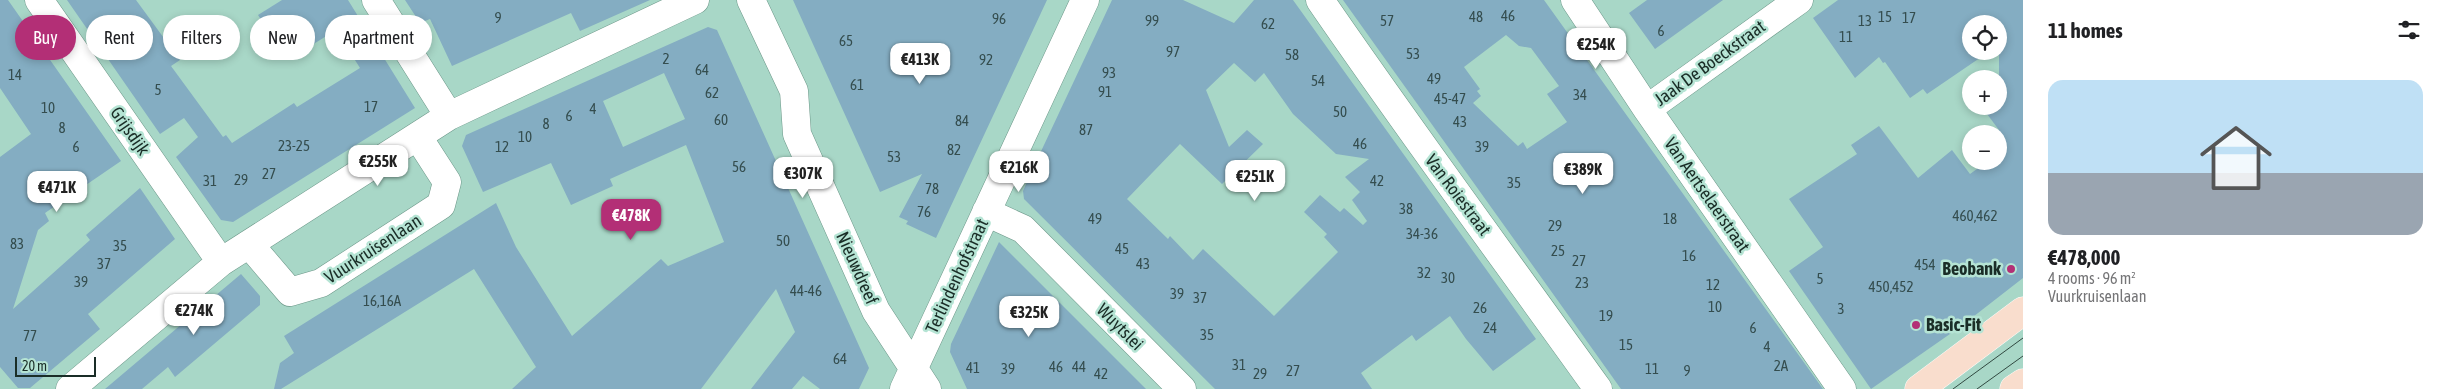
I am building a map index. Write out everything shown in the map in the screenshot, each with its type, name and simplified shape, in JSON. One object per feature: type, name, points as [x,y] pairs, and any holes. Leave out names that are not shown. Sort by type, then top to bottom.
[{"type":"main road","points":[[1919,389],[2023,311]]},
{"type":"main road","points":[[2014,389],[2023,383]]},
{"type":"street","name":"Grijsdijk","points":[[39,0],[221,262]]},
{"type":"street","points":[[376,0],[449,116]]},
{"type":"street","points":[[70,389],[221,262],[449,116],[695,0]]},
{"type":"street","name":"Nieuwdreef","points":[[751,0],[794,91],[797,134],[876,311],[915,382]]},
{"type":"street","name":"Terlindenhofstraat","points":[[915,382],[986,212],[1085,0]]},
{"type":"street","name":"Van Roiestraat","points":[[1320,0],[1421,146],[1476,218],[1598,389]]},
{"type":"street","name":"Van Aertselaerstraat","points":[[1575,0],[1647,109],[1842,389]]},
{"type":"street","name":"Jaak De Boeckstraat","points":[[1647,109],[1799,0]]},
{"type":"street","name":"Vuurkruisenlaan","points":[[249,244],[290,292],[321,283],[441,205],[447,182],[418,137]]},
{"type":"street","name":"Wuytslei","points":[[986,212],[1023,229],[1182,389]]},
{"type":"building","points":[[0,0],[8,0],[19,15],[15,15],[15,60],[50,60],[121,161],[45,213],[49,221],[38,230],[13,309],[90,240],[86,235],[140,188],[175,239],[88,314],[100,329],[30,388],[18,388],[0,367],[0,157],[31,134],[0,88]]},
{"type":"building","points":[[67,0],[136,0],[147,15],[86,15],[86,27]]},
{"type":"building","points":[[282,0],[348,0],[357,15],[325,15],[325,37],[315,43],[315,15],[258,15]]},
{"type":"building","points":[[405,0],[650,0],[580,31],[571,13],[452,66],[432,23],[432,15],[415,15]]},
{"type":"building","points":[[793,0],[1047,0],[936,238],[906,224],[908,221],[899,217],[922,174],[880,192]]},
{"type":"building","points":[[1112,0],[1183,0],[1234,23],[1254,0],[1293,0],[1536,339],[1493,371],[1466,339],[1450,316],[1416,341],[1412,335],[1361,373],[1372,389],[1215,389],[1024,199],[1023,191]],"holes":[[[1234,63],[1255,82],[1264,73],[1293,114],[1336,154],[1369,159],[1345,177],[1360,192],[1352,200],[1367,221],[1363,225],[1344,208],[1340,212],[1320,195],[1304,212],[1327,234],[1324,237],[1338,252],[1274,316],[1203,249],[1193,260],[1170,236],[1168,239],[1127,199],[1180,144],[1222,184],[1263,144],[1247,130],[1229,147],[1206,90]]]},
{"type":"building","points":[[1343,0],[1544,0],[1823,389],[1621,389]],"holes":[[[1506,35],[1519,46],[1531,48],[1559,86],[1547,94],[1567,122],[1527,149],[1523,142],[1518,146],[1473,103],[1481,96],[1477,91],[1480,89],[1464,67]]]},
{"type":"building","points":[[1647,0],[1723,0],[1655,49],[1629,13]]},
{"type":"building","points":[[1838,0],[2023,0],[2023,278],[1960,327],[1871,389],[1789,271],[1823,247],[1789,199],[1857,154],[1851,145],[1879,126],[1918,178],[1952,150],[1962,163],[1962,170],[1967,170],[1970,174],[1976,170],[2007,170],[2007,125],[1995,125],[1988,115],[2007,115],[2007,70],[1999,70],[1999,60],[2007,60],[2007,15],[1962,15],[1962,60],[1977,60],[1927,94],[1923,89],[1910,98],[1885,62],[1883,63],[1879,57],[1855,78],[1813,18]]},
{"type":"building","points":[[153,23],[163,37],[163,60],[180,60],[171,66],[223,137],[226,135],[232,143],[294,103],[297,107],[360,68],[355,60],[385,60],[415,108],[233,222],[221,220],[176,157],[198,137],[184,118],[160,134],[109,60],[153,60]]},
{"type":"building","points":[[708,27],[717,30],[869,368],[859,389],[820,389],[803,376],[792,389],[751,389],[795,332],[776,289],[701,389],[512,389],[536,367],[474,269],[281,389],[274,389],[280,363],[294,353],[284,336],[496,203],[516,247],[572,336],[661,259],[668,266],[724,242],[686,145],[610,179],[613,186],[571,205],[551,163],[483,192],[462,146],[466,135]],"holes":[[[664,73],[685,119],[623,147],[603,101]]]},
{"type":"building","points":[[999,242],[1146,389],[967,389],[950,352],[951,344]]},
{"type":"building","points":[[241,274],[260,296],[260,305],[175,377],[168,367],[142,389],[105,389]]},
{"type":"tram line","points":[[1953,389],[2023,338]]},
{"type":"tram line","points":[[1977,389],[2023,356]]},
{"type":"place","name":"Beobank","points":[[2011,269]]},
{"type":"place","name":"Basic-Fit","points":[[1916,325]]}]
